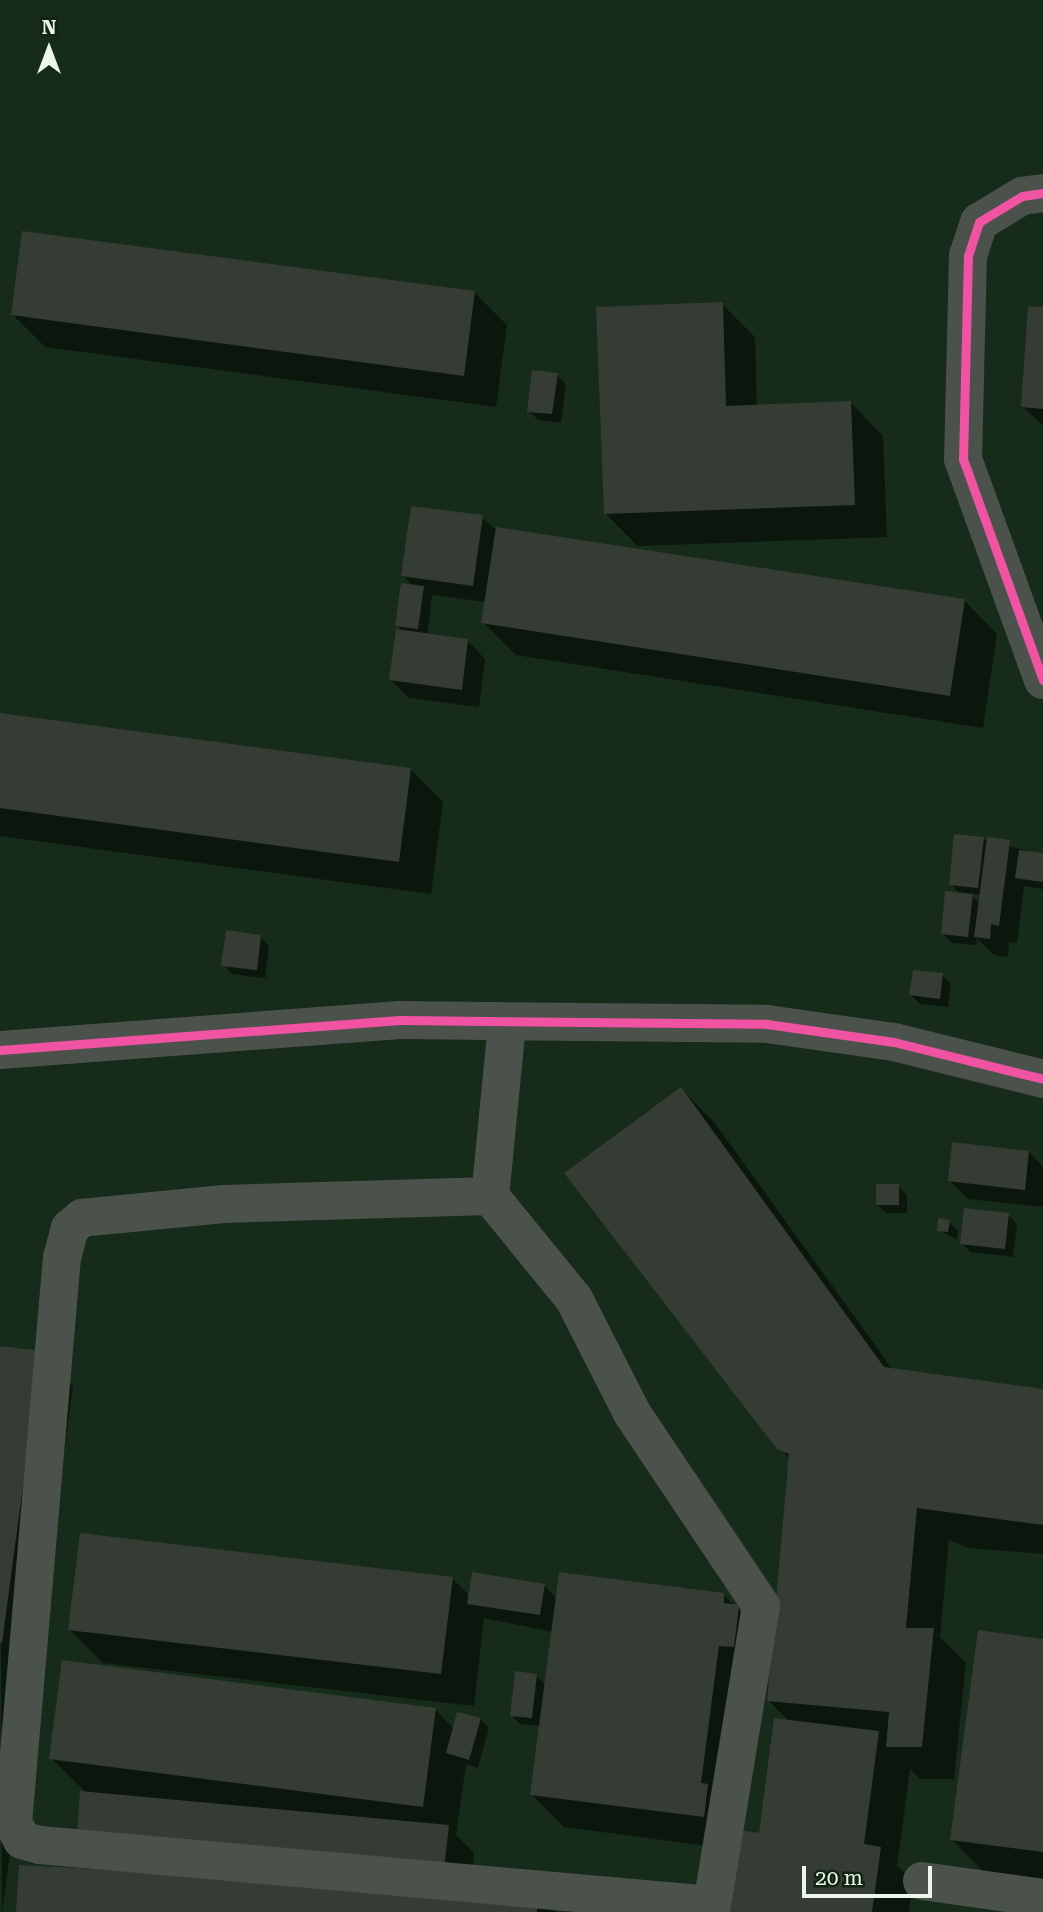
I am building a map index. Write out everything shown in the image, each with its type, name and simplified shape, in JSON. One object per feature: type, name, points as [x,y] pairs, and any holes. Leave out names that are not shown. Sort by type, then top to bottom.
[{"type":"street","points":[[1043,193],[1022,196],[979,222],[968,256],[963,459],[1043,680]]},
{"type":"street","points":[[0,1050],[401,1020],[507,1024],[767,1024],[894,1041],[1043,1079]]},
{"type":"street","points":[[489,1196],[224,1204],[82,1218],[69,1228],[62,1257],[13,1823],[22,1840],[40,1845],[711,1909],[761,1606],[632,1413],[574,1299],[489,1196],[507,1024]]},
{"type":"street","points":[[922,1881],[1043,1898]]},
{"type":"shaded area","points":[[0,0],[1043,0],[1043,1912],[0,1912]]},
{"type":"building","points":[[22,231],[475,291],[464,376],[11,315]]},
{"type":"building","points":[[723,302],[726,406],[851,401],[855,505],[604,514],[596,307]]},
{"type":"building","points":[[1028,306],[1043,307],[1043,409],[1021,407]]},
{"type":"building","points":[[532,370],[558,373],[552,414],[527,412]]},
{"type":"building","points":[[411,506],[483,515],[473,586],[401,576]]},
{"type":"building","points":[[496,527],[965,599],[950,696],[481,623]]},
{"type":"building","points":[[401,583],[424,586],[418,629],[395,626]]},
{"type":"building","points":[[396,629],[468,639],[462,690],[389,680]]},
{"type":"building","points":[[0,713],[411,768],[399,862],[0,808]]},
{"type":"building","points":[[954,834],[984,837],[978,888],[949,885]]},
{"type":"building","points":[[987,837],[1010,840],[999,926],[991,924],[990,939],[974,937]]},
{"type":"building","points":[[1019,850],[1043,853],[1043,882],[1015,878]]},
{"type":"building","points":[[945,891],[973,894],[968,937],[941,934]]},
{"type":"building","points":[[226,930],[261,935],[257,970],[221,966]]},
{"type":"building","points":[[913,970],[943,973],[940,999],[909,995]]},
{"type":"building","points":[[681,1087],[884,1367],[1043,1389],[1043,1525],[917,1508],[906,1628],[934,1628],[922,1747],[886,1747],[889,1712],[767,1701],[789,1454],[777,1449],[564,1173]]},
{"type":"building","points":[[952,1142],[1029,1151],[1025,1190],[948,1181]]},
{"type":"building","points":[[876,1184],[899,1184],[899,1205],[876,1205]]},
{"type":"building","points":[[964,1208],[1009,1213],[1005,1249],[960,1244]]},
{"type":"building","points":[[938,1218],[950,1220],[948,1232],[937,1231]]},
{"type":"building","points":[[0,1346],[41,1351],[2,1643],[0,1643]]},
{"type":"building","points":[[80,1533],[453,1577],[441,1674],[68,1630]]},
{"type":"building","points":[[472,1572],[545,1584],[540,1615],[467,1604]]},
{"type":"building","points":[[559,1572],[724,1593],[724,1603],[739,1605],[734,1647],[719,1646],[701,1783],[708,1784],[704,1817],[530,1795]]},
{"type":"building","points":[[978,1630],[1043,1639],[1043,1852],[950,1840]]},
{"type":"building","points":[[62,1660],[436,1708],[423,1807],[49,1759]]},
{"type":"building","points":[[515,1671],[537,1674],[532,1718],[510,1716]]},
{"type":"building","points":[[457,1712],[481,1718],[469,1760],[446,1753]]},
{"type":"building","points":[[774,1718],[879,1731],[864,1844],[881,1847],[872,1912],[728,1912],[739,1830],[759,1833]]},
{"type":"building","points":[[80,1791],[449,1825],[444,1869],[77,1835]]},
{"type":"building","points":[[19,1865],[538,1892],[537,1912],[16,1912]]},
{"type":"cycle path","points":[[1043,193],[1022,196],[979,222],[968,255],[963,459],[1043,680]]},
{"type":"cycle path","points":[[0,1050],[400,1020],[767,1024],[894,1042],[1043,1079]]}]
